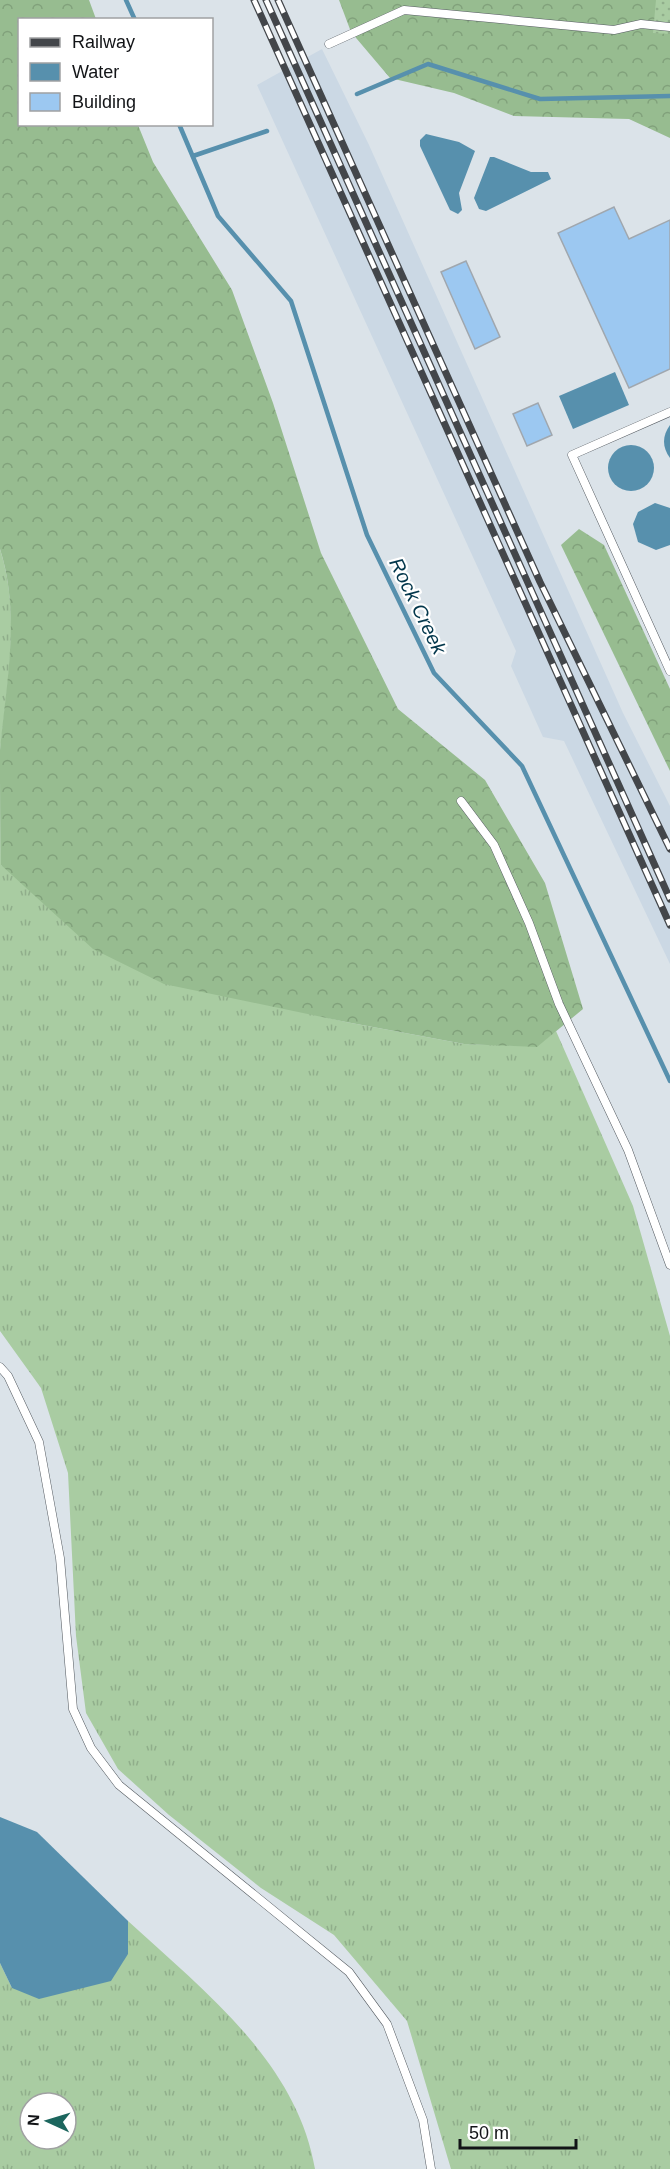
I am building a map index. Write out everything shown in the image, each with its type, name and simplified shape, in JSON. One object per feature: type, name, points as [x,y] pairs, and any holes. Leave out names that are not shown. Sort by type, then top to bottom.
[{"type":"lane","points":[[329,44],[404,10],[614,30],[641,24],[670,27]]},
{"type":"lane","points":[[670,412],[572,455],[670,671]]},
{"type":"lane","points":[[461,801],[494,845],[529,923],[559,1004],[628,1150],[670,1265]]},
{"type":"lane","points":[[0,1367],[8,1376],[39,1442],[60,1558],[73,1709],[91,1748],[120,1785],[349,1972],[387,2024],[423,2120],[431,2169]]},
{"type":"shaded area","points":[[322,49],[369,145],[623,713],[670,806],[670,964],[564,741],[543,737],[511,666],[516,651],[257,85]]},
{"type":"green space","points":[[0,0],[89,0],[96,18],[18,18],[18,126],[138,126],[153,162],[232,290],[273,403],[321,553],[398,709],[485,780],[545,883],[583,1009],[537,1047],[464,1044],[164,984],[93,949],[1,865],[0,750],[11,624],[10,599],[0,549]]},
{"type":"green space","points":[[339,0],[670,0],[670,138],[629,119],[514,116],[454,93],[390,78],[351,32]]},
{"type":"green space","points":[[656,0],[670,0],[670,34],[653,33]]},
{"type":"green space","points":[[579,529],[604,545],[670,689],[670,771],[561,545]]},
{"type":"green space","points":[[0,549],[10,599],[11,625],[9,676],[0,752]]},
{"type":"green space","points":[[0,787],[1,865],[268,1004],[346,1022],[464,1044],[537,1046],[556,1031],[633,1206],[670,1336],[670,2169],[451,2169],[407,2021],[334,1935],[261,1888],[169,1815],[118,1769],[86,1713],[76,1636],[68,1473],[41,1388],[0,1331]]},
{"type":"green space","points":[[128,1921],[215,2002],[268,2062],[289,2095],[305,2130],[315,2169],[0,2169],[0,1963],[12,1988],[128,1954]]},
{"type":"water","points":[[426,134],[459,142],[475,151],[459,193],[462,210],[458,214],[450,210],[420,146],[420,140]]},
{"type":"water","points":[[490,157],[531,172],[548,172],[551,179],[486,211],[479,209],[474,198]]},
{"type":"water","points":[[615,372],[629,405],[573,429],[559,396]]},
{"type":"water","points":[[670,425],[670,458],[664,442]]},
{"type":"water","points":[[631,445],[647,452],[654,468],[647,484],[631,491],[615,484],[608,468],[615,452]]},
{"type":"water","points":[[655,503],[670,508],[670,545],[656,550],[638,542],[633,524],[638,512]]},
{"type":"water","points":[[0,1817],[37,1832],[128,1921],[128,1954],[111,1981],[39,1999],[12,1988],[0,1963]]},
{"type":"building","points":[[614,207],[629,239],[670,220],[670,369],[629,388],[558,233]]},
{"type":"building","points":[[466,261],[500,337],[475,349],[441,272]]},
{"type":"building","points":[[538,403],[552,435],[527,446],[513,414]]},
{"type":"waterway","name":"Rock Creek","points":[[126,0],[134,18]]},
{"type":"waterway","points":[[357,94],[428,64],[540,99],[670,96]]},
{"type":"waterway","name":"Rock Creek","points":[[180,126],[218,216],[291,301],[367,535],[434,673],[522,766],[670,1081]]},
{"type":"waterway","points":[[193,156],[267,131]]},
{"type":"railway","points":[[254,0],[670,925]]},
{"type":"railway","points":[[266,0],[670,899]]},
{"type":"railway","points":[[278,0],[540,582],[670,849]]}]
